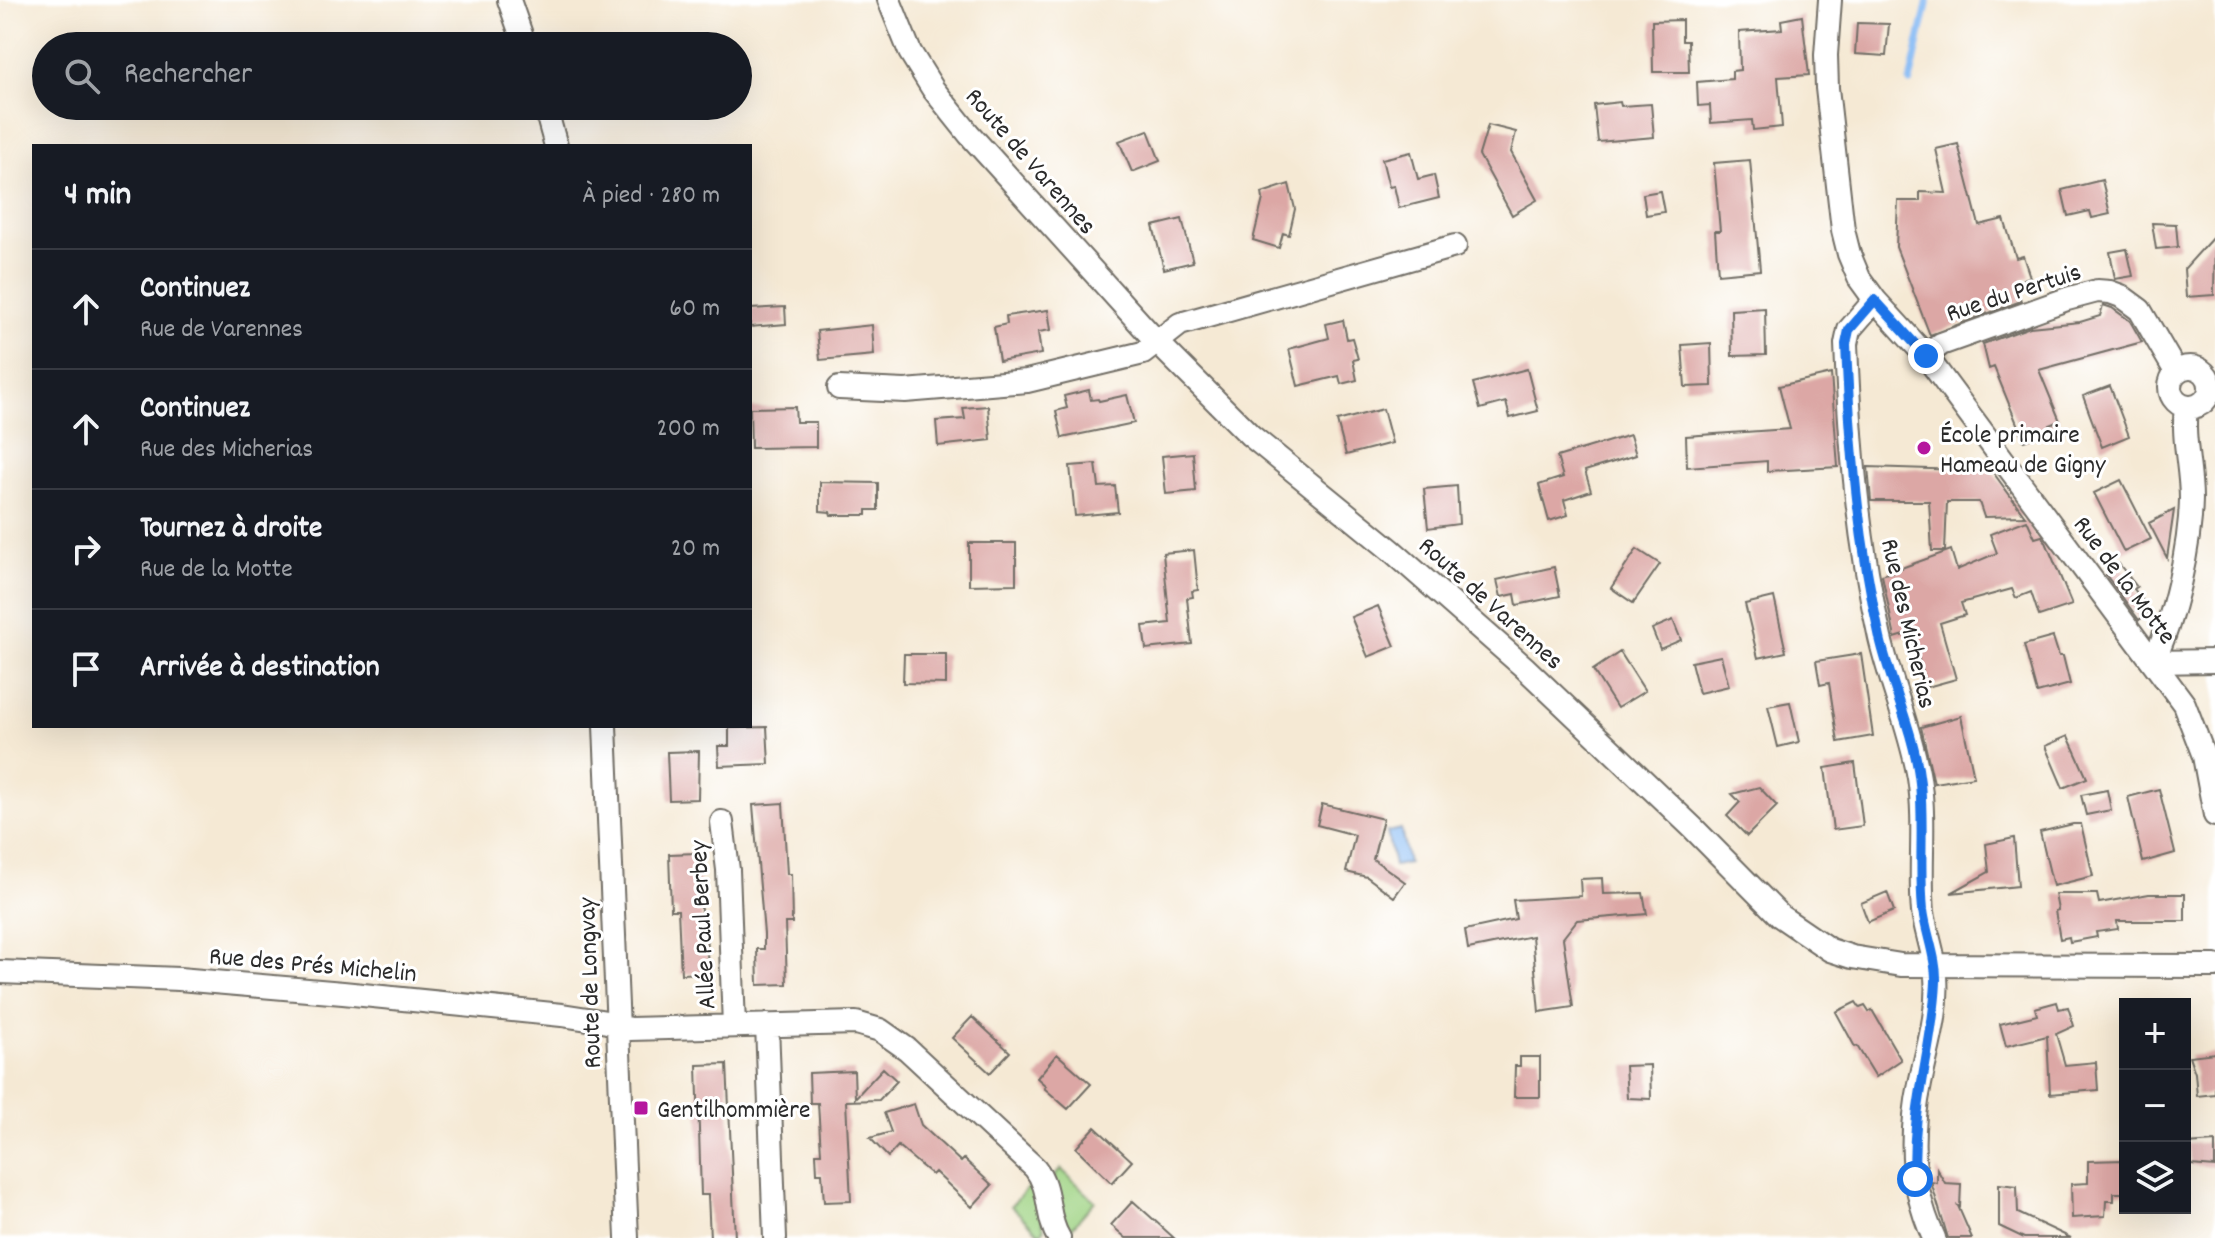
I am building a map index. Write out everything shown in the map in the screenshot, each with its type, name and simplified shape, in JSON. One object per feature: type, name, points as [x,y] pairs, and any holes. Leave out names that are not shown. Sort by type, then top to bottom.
[{"type":"street","points":[[509,0],[520,32]]},
{"type":"street","name":"Route de Varennes","points":[[889,0],[910,52],[933,89],[969,134],[1156,341],[1250,435],[1391,550],[1524,667],[1692,827],[1780,916],[1830,950],[1901,965],[2215,966]]},
{"type":"street","name":"Rue de la Motte","points":[[1830,0],[1827,88],[1843,230],[1859,278],[1926,356],[2184,704],[2204,756],[2215,815]]},
{"type":"street","points":[[549,120],[555,144]]},
{"type":"street","points":[[839,388],[905,391],[1027,381],[1143,353],[1180,324],[1455,246]]},
{"type":"street","name":"Rue du Pertuis","points":[[1926,356],[1941,344],[2097,291],[2121,296],[2140,310],[2176,372]]},
{"type":"street","name":"Rue des Micherias","points":[[1875,300],[1849,330],[1846,344],[1850,437],[1867,578],[1881,643],[1920,781],[1923,911],[1937,976],[1933,1026],[1919,1088],[1912,1148],[1922,1214],[1934,1238]]},
{"type":"street","points":[[2185,367],[2196,367],[2212,381],[2203,403],[2186,407],[2176,402],[2170,392],[2170,381],[2176,372],[2185,367]]},
{"type":"street","points":[[2186,407],[2183,428],[2191,499],[2189,524],[2172,609],[2163,642],[2153,662],[2215,661]]},
{"type":"street","name":"Route de Longvay","points":[[605,728],[627,1238]]},
{"type":"street","name":"Allée Paul Berbey","points":[[722,822],[728,870],[734,1026]]},
{"type":"street","name":"Rue des Prés Michelin","points":[[0,972],[111,975],[343,993],[562,1015],[630,1029],[856,1023],[880,1030],[907,1049],[1042,1177],[1051,1221],[1059,1238]]},
{"type":"street","points":[[767,1025],[775,1238]]},
{"type":"green space","points":[[1061,1169],[1095,1201],[1068,1232],[1059,1215],[1054,1176]]},
{"type":"green space","points":[[1033,1182],[1044,1230],[1040,1234],[1011,1206]]},
{"type":"water","points":[[1401,829],[1408,863],[1394,866],[1387,832]]},
{"type":"building","points":[[1802,16],[1809,75],[1778,77],[1782,127],[1753,130],[1752,120],[1711,123],[1710,105],[1698,106],[1697,82],[1732,79],[1732,71],[1740,70],[1739,32],[1782,29],[1781,20]]},
{"type":"building","points":[[1682,20],[1682,41],[1688,41],[1689,72],[1653,72],[1652,21]]},
{"type":"building","points":[[1857,23],[1889,24],[1886,56],[1855,54]]},
{"type":"building","points":[[1620,102],[1621,106],[1651,104],[1654,137],[1598,142],[1594,105]]},
{"type":"building","points":[[1488,125],[1516,132],[1511,152],[1537,200],[1512,215],[1479,155]]},
{"type":"building","points":[[1148,130],[1160,161],[1132,172],[1119,141]]},
{"type":"building","points":[[1958,144],[1979,225],[2004,219],[2016,258],[2023,256],[2030,277],[2023,279],[2025,286],[2017,289],[2021,301],[1930,335],[1896,247],[1898,201],[1920,201],[1920,192],[1946,193],[1936,149]]},
{"type":"building","points":[[1411,152],[1418,179],[1434,175],[1439,198],[1399,208],[1394,186],[1389,187],[1382,159]]},
{"type":"building","points":[[1750,160],[1760,270],[1718,274],[1715,231],[1720,231],[1714,163]]},
{"type":"building","points":[[2102,180],[2110,214],[2092,218],[2090,211],[2068,216],[2062,190]]},
{"type":"building","points":[[1289,184],[1295,209],[1289,235],[1283,233],[1279,248],[1253,240],[1262,193]]},
{"type":"building","points":[[1660,191],[1664,212],[1646,215],[1643,194]]},
{"type":"building","points":[[1182,219],[1193,262],[1164,269],[1153,226]]},
{"type":"building","points":[[2152,223],[2176,224],[2178,247],[2156,249]]},
{"type":"building","points":[[2215,235],[2214,295],[2186,297],[2184,269]]},
{"type":"building","points":[[2127,249],[2133,276],[2115,279],[2110,252]]},
{"type":"building","points":[[2103,305],[2130,321],[2142,342],[2039,370],[2060,421],[2050,425],[2052,430],[2024,441],[1994,367],[1989,369],[1983,344],[2030,327],[2080,322],[2100,316]]},
{"type":"building","points":[[785,307],[786,324],[752,327],[752,309]]},
{"type":"building","points":[[1765,308],[1766,355],[1732,356],[1731,310]]},
{"type":"building","points":[[1048,310],[1051,330],[1038,332],[1041,354],[999,361],[994,327],[1007,324],[1006,316]]},
{"type":"building","points":[[1343,320],[1347,339],[1352,338],[1358,359],[1353,360],[1357,380],[1341,384],[1339,376],[1298,386],[1289,349],[1329,338],[1326,324]]},
{"type":"building","points":[[872,325],[874,355],[820,360],[817,331]]},
{"type":"building","points":[[1711,343],[1712,386],[1685,387],[1682,345]]},
{"type":"building","points":[[1527,369],[1538,411],[1510,418],[1506,402],[1480,409],[1473,383]]},
{"type":"building","points":[[1831,374],[1838,467],[1767,471],[1767,461],[1687,467],[1686,436],[1790,429],[1779,386]]},
{"type":"building","points":[[2110,386],[2129,436],[2102,447],[2083,396]]},
{"type":"building","points":[[1089,390],[1091,400],[1127,395],[1134,423],[1062,438],[1056,411],[1067,408],[1064,396]]},
{"type":"building","points":[[988,406],[991,440],[938,446],[936,421],[965,419],[963,408]]},
{"type":"building","points":[[795,407],[796,422],[816,422],[816,447],[752,448],[752,408]]},
{"type":"building","points":[[1383,409],[1392,443],[1346,455],[1337,421]]},
{"type":"building","points":[[1630,435],[1636,455],[1585,471],[1591,491],[1564,500],[1568,515],[1549,521],[1539,485],[1563,477],[1557,457]]},
{"type":"building","points":[[1193,453],[1196,491],[1166,494],[1162,456]]},
{"type":"building","points":[[1096,464],[1099,487],[1115,486],[1118,512],[1075,516],[1070,466]]},
{"type":"building","points":[[1868,467],[1992,471],[2025,516],[1984,517],[1979,502],[1947,502],[1945,551],[1932,551],[1929,501],[1871,501]]},
{"type":"building","points":[[2121,480],[2151,539],[2124,552],[2094,493]]},
{"type":"building","points":[[820,482],[878,483],[878,510],[867,510],[867,515],[831,515],[830,512],[820,511]]},
{"type":"building","points":[[1457,486],[1459,524],[1428,528],[1424,489]]},
{"type":"building","points":[[2174,510],[2167,558],[2149,523]]},
{"type":"building","points":[[2027,520],[2035,538],[2042,536],[2046,542],[2072,605],[2039,616],[2031,592],[2016,598],[2012,589],[1961,603],[1965,615],[1940,623],[1956,679],[1927,687],[1911,633],[1895,638],[1882,575],[1951,550],[1957,570],[1997,553],[1990,534]]},
{"type":"building","points":[[969,543],[1016,543],[1016,584],[969,585]]},
{"type":"building","points":[[1637,549],[1660,564],[1633,603],[1611,588]]},
{"type":"building","points":[[1194,550],[1198,590],[1192,591],[1193,597],[1187,598],[1192,644],[1146,649],[1143,626],[1170,623],[1163,553]]},
{"type":"building","points":[[2119,564],[2151,611],[2139,620],[2106,575]]},
{"type":"building","points":[[1554,567],[1560,596],[1517,605],[1515,594],[1501,597],[1497,580]]},
{"type":"building","points":[[1774,597],[1786,652],[1758,658],[1745,604]]},
{"type":"building","points":[[1378,606],[1395,646],[1368,657],[1351,617]]},
{"type":"building","points":[[1673,620],[1681,640],[1660,649],[1652,629]]},
{"type":"building","points":[[2053,637],[2059,656],[2063,656],[2070,684],[2037,693],[2024,645]]},
{"type":"building","points":[[1620,652],[1645,691],[1617,708],[1593,670]]},
{"type":"building","points":[[904,654],[946,654],[946,684],[903,683]]},
{"type":"building","points":[[1861,654],[1873,736],[1838,742],[1829,683],[1820,685],[1816,661]]},
{"type":"building","points":[[1721,656],[1729,686],[1699,693],[1691,662]]},
{"type":"building","points":[[1790,702],[1799,742],[1778,747],[1768,706]]},
{"type":"building","points":[[1961,716],[1974,777],[1934,783],[1921,727]]},
{"type":"building","points":[[767,727],[769,764],[719,766],[718,746],[729,746],[729,728]]},
{"type":"building","points":[[2068,736],[2087,778],[2063,788],[2045,746]]},
{"type":"building","points":[[699,751],[698,799],[669,800],[667,752]]},
{"type":"building","points":[[1855,763],[1863,826],[1833,830],[1825,768]]},
{"type":"building","points":[[1759,787],[1777,806],[1747,836],[1727,816],[1740,802],[1732,794]]},
{"type":"building","points":[[2159,789],[2175,853],[2143,862],[2128,797]]},
{"type":"building","points":[[2107,790],[2111,810],[2086,815],[2081,795]]},
{"type":"building","points":[[783,803],[787,874],[791,874],[792,923],[785,923],[787,984],[758,985],[757,949],[764,949],[764,934],[753,805]]},
{"type":"building","points":[[1322,804],[1383,819],[1373,859],[1405,882],[1394,897],[1367,877],[1346,872],[1355,835],[1317,825]]},
{"type":"building","points":[[2081,824],[2093,876],[2053,886],[2040,832]]},
{"type":"building","points":[[2014,838],[2018,886],[1951,893],[1989,872],[1986,844]]},
{"type":"building","points":[[698,853],[702,930],[706,930],[708,973],[681,974],[678,910],[671,910],[669,854]]},
{"type":"building","points":[[1602,878],[1603,894],[1643,893],[1647,914],[1577,920],[1563,938],[1573,1007],[1539,1012],[1532,936],[1468,949],[1465,930],[1516,919],[1513,900],[1581,896],[1580,879]]},
{"type":"building","points":[[1887,892],[1894,911],[1868,922],[1861,903]]},
{"type":"building","points":[[2055,894],[2097,894],[2099,903],[2149,894],[2185,894],[2185,921],[2117,921],[2118,929],[2096,932],[2097,937],[2070,942],[2069,937],[2060,939]]},
{"type":"building","points":[[1856,1002],[1860,1008],[1865,1006],[1869,1012],[1872,1010],[1901,1060],[1876,1077],[1836,1012]]},
{"type":"building","points":[[2057,1002],[2059,1009],[2068,1007],[2074,1026],[2056,1034],[2065,1065],[2096,1062],[2098,1090],[2050,1094],[2047,1036],[2006,1046],[2000,1024],[2037,1015],[2035,1008]]},
{"type":"building","points":[[972,1017],[1010,1052],[990,1073],[952,1038]]},
{"type":"building","points":[[2215,1053],[2215,1094],[2197,1096],[2191,1056]]},
{"type":"building","points":[[1057,1054],[1091,1084],[1068,1109],[1037,1078]]},
{"type":"building","points":[[1520,1057],[1540,1057],[1540,1097],[1514,1097],[1515,1066],[1520,1066]]},
{"type":"building","points":[[727,1064],[735,1238],[710,1238],[708,1195],[701,1195],[697,1065]]},
{"type":"building","points":[[1650,1065],[1651,1099],[1627,1098],[1625,1066]]},
{"type":"building","points":[[883,1068],[897,1081],[879,1100],[846,1101],[851,1201],[824,1202],[822,1173],[817,1173],[816,1153],[821,1153],[818,1103],[810,1103],[809,1073],[854,1071],[855,1098]]},
{"type":"building","points":[[914,1104],[921,1125],[961,1162],[964,1159],[992,1185],[972,1207],[935,1172],[932,1175],[898,1146],[888,1157],[870,1138],[891,1132],[884,1113]]},
{"type":"building","points":[[1095,1127],[1132,1161],[1112,1183],[1076,1148]]},
{"type":"building","points":[[2215,1142],[2215,1167],[2191,1165],[2191,1144]]},
{"type":"building","points":[[2119,1160],[2119,1193],[2114,1193],[2114,1201],[2106,1201],[2105,1216],[2072,1218],[2071,1184],[2088,1183],[2088,1161]]},
{"type":"building","points":[[1937,1169],[1945,1183],[1961,1184],[1958,1206],[1972,1238],[1948,1238],[1931,1182],[1937,1183]]},
{"type":"building","points":[[1999,1184],[2017,1186],[2018,1213],[2071,1238],[2024,1238],[1999,1226]]},
{"type":"building","points":[[1133,1201],[1174,1238],[1126,1238],[1111,1225]]},
{"type":"waterway","points":[[1910,82],[1928,0]]},
{"type":"place","name":"École primaire Hameau de Gigny","points":[[1924,448]]},
{"type":"place","name":"Gentilhommière","points":[[641,1108]]},
{"type":"route","points":[[1915,1179],[1912,1148],[1919,1088],[1933,1026],[1937,976],[1923,911],[1920,781],[1881,643],[1858,516],[1850,437],[1846,344],[1849,330],[1875,300],[1926,356]]}]
